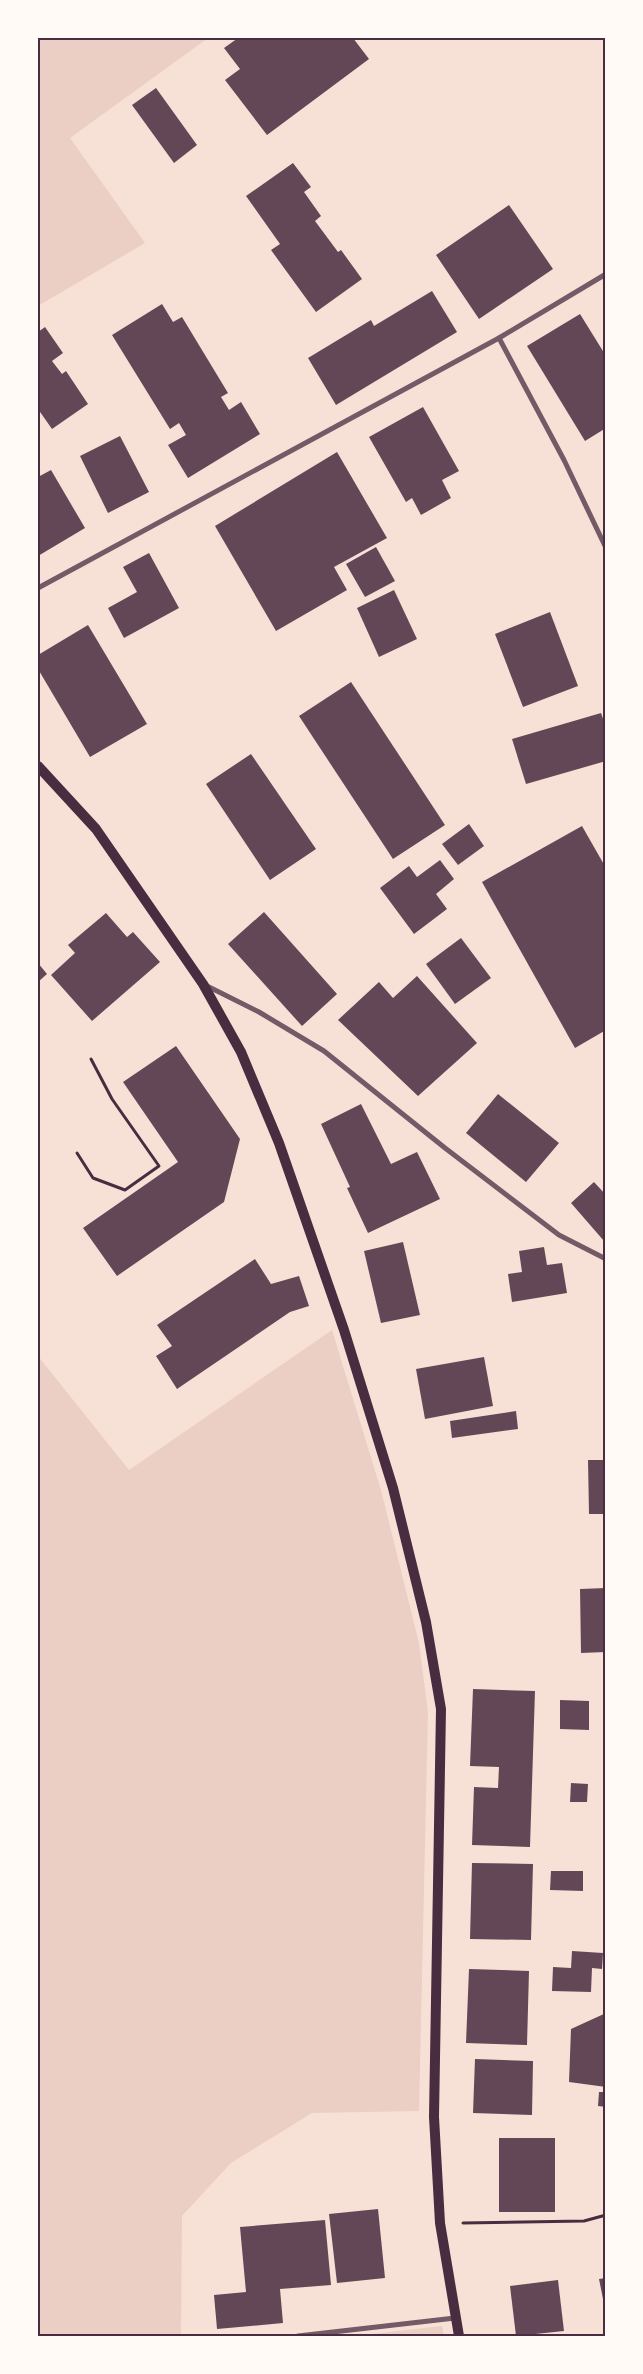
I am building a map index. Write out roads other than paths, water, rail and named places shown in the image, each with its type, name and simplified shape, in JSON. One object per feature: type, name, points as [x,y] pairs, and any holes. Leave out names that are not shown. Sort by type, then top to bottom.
[{"type":"main road","points":[[38,766],[96,829],[203,984],[241,1052],[279,1143],[344,1330],[393,1488],[431,1644],[441,1709],[434,2107],[440,2223],[459,2336]]},
{"type":"street","points":[[38,588],[499,338],[606,274]]},
{"type":"street","points":[[499,338],[564,460],[606,548]]},
{"type":"street","points":[[203,984],[259,1012],[324,1051],[445,1148],[559,1235],[606,1259]]},
{"type":"street","points":[[606,1800],[606,1876]]},
{"type":"street","points":[[298,2336],[455,2318]]}]
